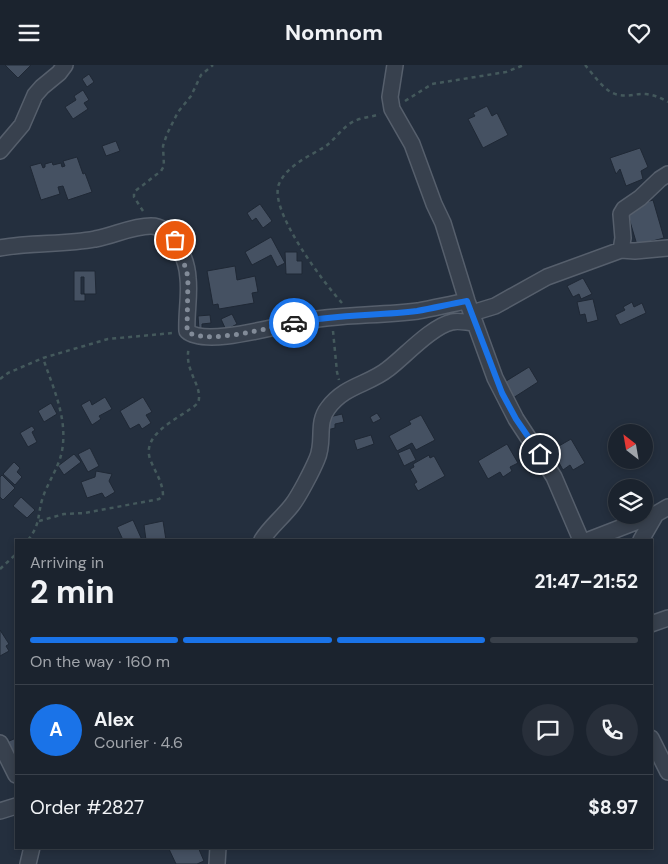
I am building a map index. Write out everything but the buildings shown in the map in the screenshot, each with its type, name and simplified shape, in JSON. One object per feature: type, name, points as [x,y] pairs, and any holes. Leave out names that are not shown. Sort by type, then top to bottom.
[{"type":"street","points":[[0,151],[22,125],[35,95],[60,73],[65,65]]},
{"type":"street","points":[[395,65],[390,97],[392,109],[412,144],[443,223],[471,312],[502,393],[516,419],[554,477],[581,539]]},
{"type":"street","points":[[621,250],[623,238],[622,215],[624,209],[640,198],[660,179],[668,175]]},
{"type":"street","points":[[0,248],[18,245],[78,242],[97,239],[133,228],[154,226],[167,232],[175,240],[182,256],[188,277],[189,333],[202,338],[232,335],[308,320],[359,314],[418,311],[471,312]]},
{"type":"street","points":[[263,539],[269,529],[292,505],[318,457],[321,443],[320,427],[322,416],[344,392],[387,370],[408,351],[439,328],[471,312],[496,306],[548,277],[621,250],[635,251],[668,247]]},
{"type":"street","points":[[591,539],[662,510]]},
{"type":"street","points":[[642,539],[662,510]]},
{"type":"street","points":[[653,623],[668,618]]},
{"type":"street","points":[[653,742],[668,772]]},
{"type":"street","points":[[0,743],[15,773]]},
{"type":"street","points":[[0,811],[15,807]]},
{"type":"street","points":[[28,864],[32,849]]},
{"type":"street","points":[[217,864],[218,849]]},
{"type":"path","points":[[154,226],[134,197],[134,191],[161,171],[164,166],[163,147],[166,134],[178,112],[191,96],[201,75],[213,65]]},
{"type":"path","points":[[359,314],[342,303],[323,281],[291,232],[278,198],[278,186],[284,175],[328,144],[347,125],[356,119],[392,109],[432,84],[506,72],[524,65]]},
{"type":"path","points":[[585,65],[606,89],[618,95],[633,96],[645,93],[668,102]]},
{"type":"path","points":[[332,317],[337,372],[344,392]]},
{"type":"path","points":[[0,379],[8,373],[43,358],[108,339],[189,333],[186,356],[190,374],[199,391],[198,403],[167,424],[153,439],[149,447],[150,457],[163,487],[163,496],[159,499],[85,513],[64,513],[39,521]]},
{"type":"path","points":[[29,539],[39,521],[43,498],[62,452],[61,408],[43,358]]},
{"type":"path","points":[[0,569],[15,555]]},
{"type":"way so far","points":[[175,240],[188,277],[187,331],[192,335],[202,338],[232,335],[294,323]]},
{"type":"route","points":[[294,323],[317,318],[418,311],[467,301],[502,393],[516,419],[540,454]]}]
